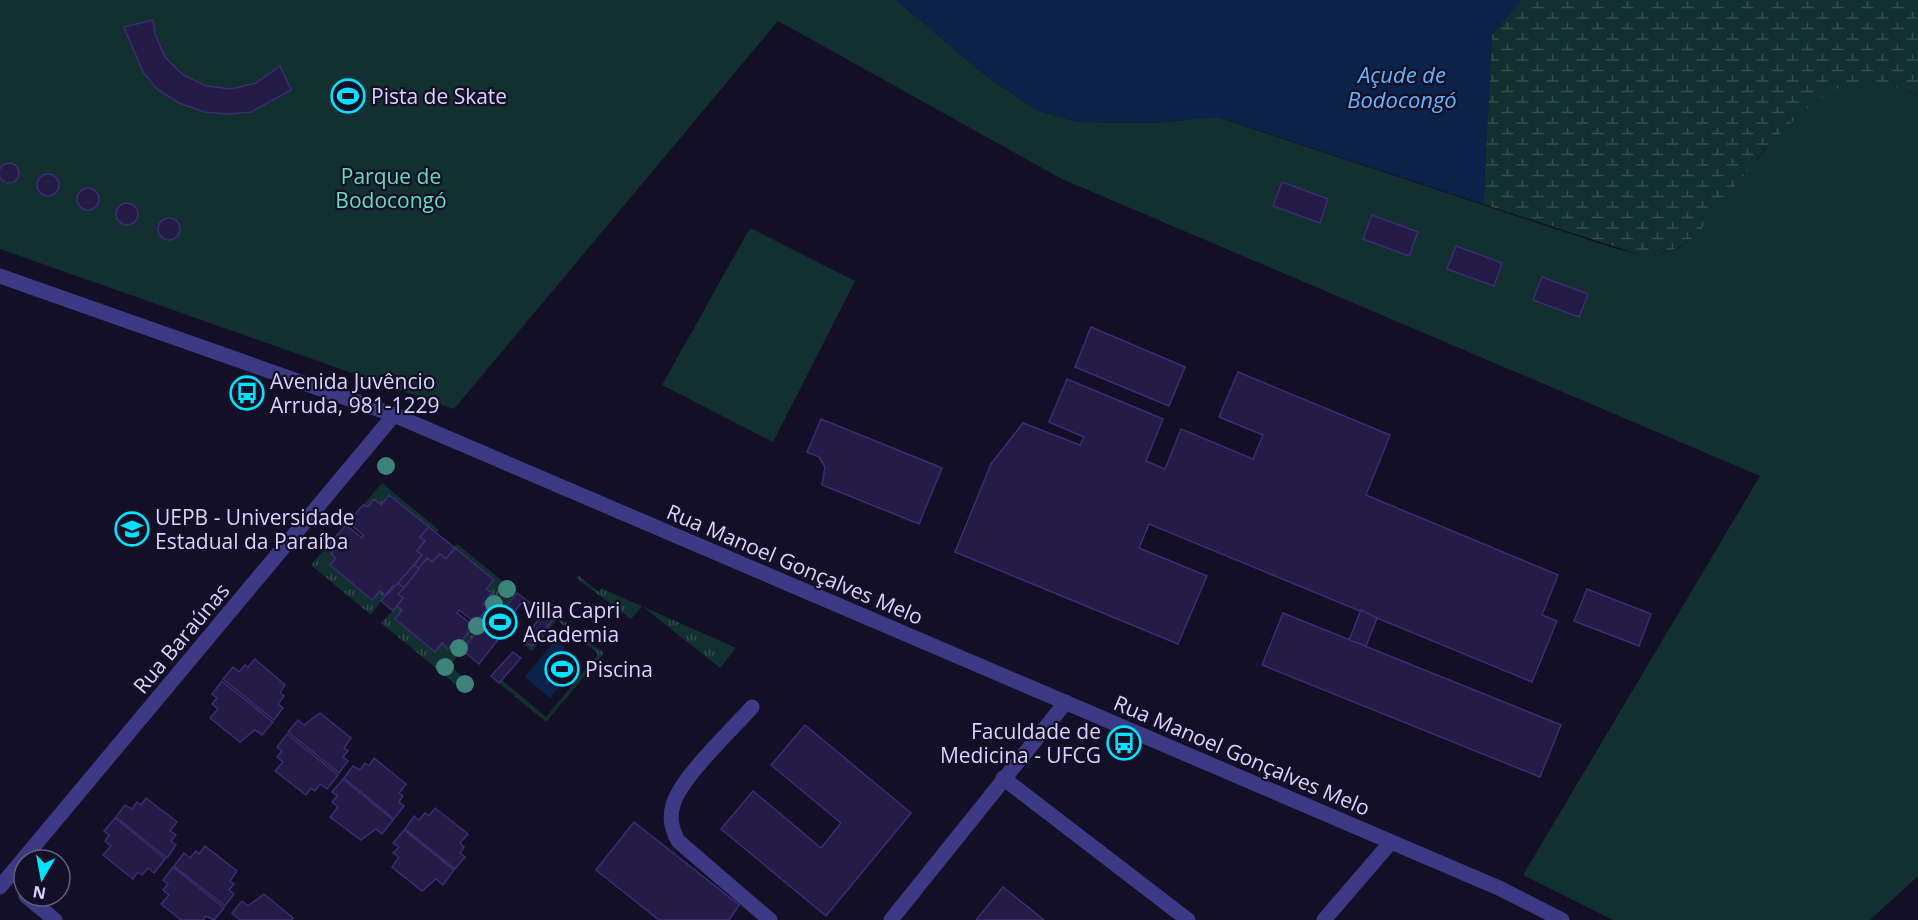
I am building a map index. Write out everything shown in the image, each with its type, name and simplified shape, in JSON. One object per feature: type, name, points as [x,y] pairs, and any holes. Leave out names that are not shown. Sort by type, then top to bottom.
[{"type":"street","name":"Rua Manoel Gonçalves Melo","points":[[0,276],[394,415],[1498,888],[1562,920]]},
{"type":"street","name":"Rua Baraúnas","points":[[3,883],[394,415]]},
{"type":"street","points":[[891,920],[1066,702]]},
{"type":"street","points":[[752,707],[682,786],[673,805],[671,826],[678,841],[770,920]]},
{"type":"street","points":[[1003,778],[1188,920]]},
{"type":"street","points":[[1324,920],[1391,842]]},
{"type":"street","points":[[41,908],[55,920]]},
{"type":"green space","name":"Parque de Bodocongó","points":[[0,0],[896,0],[985,75],[1038,111],[1080,122],[1151,123],[1217,117],[1598,243],[1649,255],[1672,251],[1697,235],[1763,152],[1783,130],[1823,96],[1842,87],[1871,83],[1891,86],[1918,96],[1918,876],[1870,920],[1613,920],[1523,875],[1760,476],[1062,179],[778,21],[454,409],[0,249]]},
{"type":"green space","points":[[1521,0],[1918,0],[1918,96],[1909,91],[1765,149],[1697,235],[1672,250],[1644,256],[1483,204],[1492,34]]},
{"type":"green space","points":[[750,228],[855,281],[773,442],[662,385]]},
{"type":"green space","points":[[382,483],[439,530],[436,533],[389,495],[381,505],[374,499],[368,507],[363,505]]},
{"type":"green space","points":[[330,543],[335,548],[331,554],[336,558],[330,566],[372,600],[380,591],[385,595],[371,615],[311,565]]},
{"type":"green space","points":[[457,544],[517,593],[505,608],[499,604],[450,666],[472,684],[465,692],[381,623],[397,606],[402,610],[395,619],[434,652],[442,643],[448,648],[474,626],[487,607],[483,604],[486,589],[494,580],[453,547]]},
{"type":"green space","points":[[579,576],[599,592],[601,588],[642,606],[631,619],[577,579]]},
{"type":"green space","points":[[643,607],[736,648],[720,668]]},
{"type":"green space","points":[[548,608],[604,653],[546,722],[499,683],[502,680],[546,717],[598,654],[557,620],[532,651],[521,642],[522,640],[532,646],[554,618],[546,611]]},
{"type":"water","name":"Açude de Bodocongó","points":[[896,0],[1521,0],[1492,35],[1483,204],[1218,117],[1151,123],[1080,122],[1038,111],[985,75]]},
{"type":"water","name":"Piscina","points":[[555,640],[565,648],[541,679],[566,649],[580,661],[550,698],[525,677]]},
{"type":"building","points":[[153,20],[155,34],[165,57],[183,75],[206,86],[231,89],[256,83],[280,66],[291,90],[251,112],[229,114],[205,112],[179,103],[157,89],[143,72],[124,27]]},
{"type":"building","points":[[5,163],[13,163],[19,169],[19,177],[13,183],[5,183],[-1,177],[-1,169]]},
{"type":"building","points":[[48,174],[58,181],[59,185],[52,195],[48,196],[38,189],[37,185],[44,175]]},
{"type":"building","points":[[1282,182],[1328,199],[1320,223],[1273,206]]},
{"type":"building","points":[[88,188],[98,195],[99,199],[92,209],[88,210],[78,203],[77,199],[84,189]]},
{"type":"building","points":[[127,203],[137,210],[138,214],[131,224],[127,225],[117,218],[116,214],[123,204]]},
{"type":"building","points":[[1372,215],[1418,232],[1409,256],[1363,239]]},
{"type":"building","points":[[169,218],[179,225],[180,229],[173,239],[169,240],[159,233],[158,229],[165,219]]},
{"type":"building","points":[[1456,246],[1502,263],[1494,286],[1447,269]]},
{"type":"building","points":[[1542,277],[1588,294],[1579,317],[1533,300]]},
{"type":"building","points":[[1091,327],[1185,367],[1169,406],[1075,367]]},
{"type":"building","points":[[1238,372],[1390,435],[1366,495],[1558,575],[1542,615],[1557,621],[1532,682],[1149,524],[1139,548],[1207,576],[1178,644],[955,552],[991,464],[1023,423],[1080,445],[1084,437],[1049,422],[1067,379],[1163,419],[1146,461],[1165,469],[1181,429],[1253,459],[1263,435],[1219,417]]},
{"type":"building","points":[[821,419],[942,468],[919,524],[822,485],[825,467],[819,457],[807,452]]},
{"type":"building","points":[[389,495],[429,527],[420,537],[425,541],[417,551],[422,555],[394,588],[393,586],[385,595],[380,591],[372,600],[330,565],[336,558],[331,554],[335,548],[330,543],[346,525],[362,538],[364,536],[348,522],[363,505],[368,507],[374,499],[381,505]]},
{"type":"building","points":[[429,527],[455,548],[446,559],[440,554],[432,562],[427,558],[419,569],[414,565],[422,555],[417,551],[425,541],[420,537]]},
{"type":"building","points":[[455,548],[494,580],[486,589],[492,593],[483,604],[488,607],[476,623],[459,610],[457,613],[474,626],[459,644],[455,641],[448,649],[442,643],[435,652],[395,619],[402,610],[397,606],[403,598],[398,594],[427,558],[432,562],[440,554],[446,559]]},
{"type":"building","points":[[414,565],[419,569],[404,588],[398,583]]},
{"type":"building","points":[[398,583],[404,588],[398,594],[403,598],[393,611],[381,601]]},
{"type":"building","points":[[1587,589],[1651,614],[1639,646],[1574,621]]},
{"type":"building","points":[[517,593],[533,605],[529,609],[522,602],[513,614],[505,608]]},
{"type":"building","points":[[500,604],[516,617],[479,664],[462,650]]},
{"type":"building","points":[[1361,610],[1377,618],[1366,646],[1349,640]]},
{"type":"building","points":[[546,611],[554,618],[532,646],[522,640]]},
{"type":"building","points":[[1283,613],[1561,725],[1540,777],[1262,665]]},
{"type":"building","points":[[513,652],[521,658],[499,683],[491,676]]},
{"type":"building","points":[[255,659],[285,685],[280,693],[284,696],[278,704],[283,708],[274,720],[223,679],[233,667],[239,672]]},
{"type":"building","points":[[222,681],[273,722],[262,735],[255,730],[240,742],[210,718],[218,709],[212,704],[217,698],[212,694]]},
{"type":"building","points":[[320,713],[351,738],[344,748],[348,751],[343,757],[348,761],[339,773],[288,732],[298,720],[304,725]]},
{"type":"building","points":[[805,725],[911,813],[826,916],[721,829],[753,791],[821,848],[841,823],[771,765]]},
{"type":"building","points":[[287,734],[338,775],[327,789],[320,784],[315,791],[311,788],[306,795],[275,771],[283,762],[277,757],[282,751],[277,747]]},
{"type":"building","points":[[374,758],[406,784],[399,793],[403,796],[399,802],[404,806],[394,819],[344,778],[353,766],[360,770],[365,763],[369,766]]},
{"type":"building","points":[[343,779],[393,820],[382,834],[376,829],[361,840],[330,817],[338,807],[332,802],[337,796],[332,792]]},
{"type":"building","points":[[146,798],[177,822],[170,831],[176,835],[171,841],[176,845],[167,858],[116,817],[125,805],[132,809],[137,802],[141,805]]},
{"type":"building","points":[[435,808],[468,834],[460,843],[464,847],[460,853],[465,857],[455,869],[405,829],[414,816],[419,820],[425,813],[429,816]]},
{"type":"building","points":[[115,818],[165,859],[154,873],[148,868],[142,875],[138,872],[133,879],[103,855],[111,846],[105,841],[109,835],[104,831]]},
{"type":"building","points":[[634,822],[739,905],[729,920],[659,920],[596,870]]},
{"type":"building","points":[[404,830],[454,870],[443,885],[436,879],[422,891],[392,867],[399,857],[393,853],[399,847],[393,843]]},
{"type":"building","points":[[205,846],[237,871],[230,881],[234,884],[229,890],[234,894],[225,906],[174,866],[184,853],[190,858],[196,851],[199,854]]},
{"type":"building","points":[[173,867],[224,908],[214,920],[206,916],[203,920],[181,920],[161,904],[169,895],[163,890],[168,884],[163,880]]},
{"type":"building","points":[[1003,887],[1044,920],[976,920]]},
{"type":"building","points":[[264,894],[293,918],[292,920],[240,920],[232,913],[242,901],[248,906]]},
{"type":"place","name":"Pista de Skate","points":[[348,96]]},
{"type":"place","name":"Avenida Juvêncio Arruda, 981-1229","points":[[247,393]]},
{"type":"place","name":"UEPB - Universidade Estadual da Paraíba","points":[[132,529]]},
{"type":"place","name":"Villa Capri Academia","points":[[500,622]]},
{"type":"place","name":"Piscina","points":[[562,669]]},
{"type":"place","name":"Faculdade de Medicina - UFCG","points":[[1124,743]]}]
